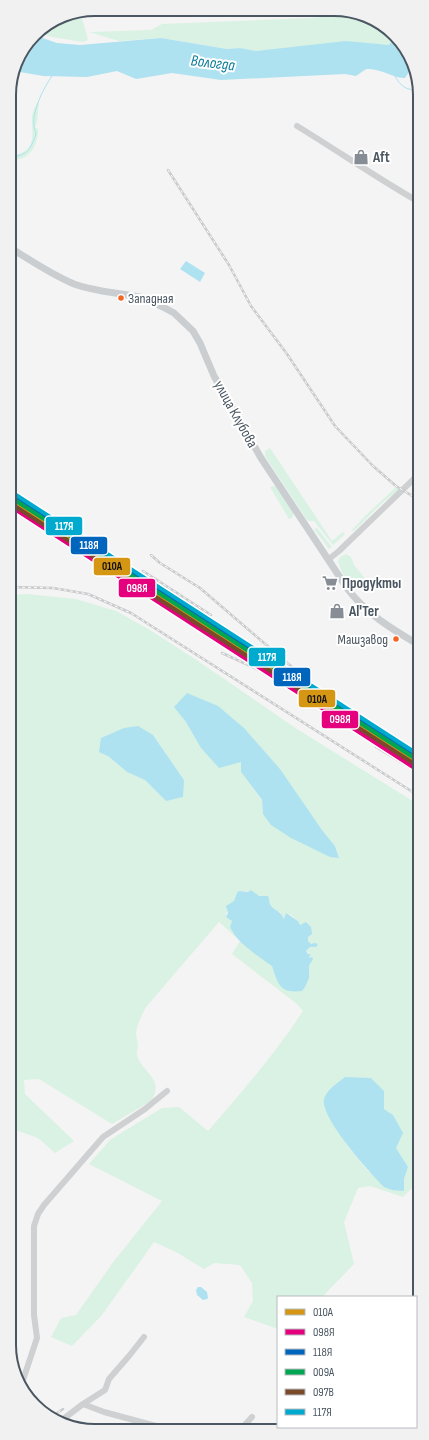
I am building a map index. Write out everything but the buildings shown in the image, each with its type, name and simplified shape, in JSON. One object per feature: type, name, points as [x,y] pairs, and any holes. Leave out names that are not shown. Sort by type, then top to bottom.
[{"type":"main road","name":"улица Клубова","points":[[16,252],[58,276],[74,283],[86,287],[144,298],[168,310],[189,326],[200,343],[214,376],[257,452],[347,588],[362,605],[385,624],[413,641]]},
{"type":"street","points":[[297,126],[361,166],[377,178],[413,199]]},
{"type":"street","points":[[329,559],[413,480]]},
{"type":"street","points":[[24,1378],[37,1338],[34,1315],[34,1226],[38,1214],[66,1179],[103,1138],[145,1109],[167,1091]]},
{"type":"street","points":[[65,1418],[105,1390],[109,1379],[144,1337]]},
{"type":"street","points":[[83,1404],[104,1412],[148,1424]]},
{"type":"street","points":[[246,1424],[252,1417]]},
{"type":"green space","points":[[334,16],[359,20],[378,29],[392,42],[390,45],[372,44],[256,51],[240,48],[227,49],[161,38],[119,41],[89,32],[151,30],[162,24]]},
{"type":"green space","points":[[82,18],[88,39],[83,42],[45,35],[60,24]]},
{"type":"green space","points":[[39,101],[37,122],[35,127],[38,129],[37,139],[30,153],[16,160],[16,154],[23,152],[32,142],[32,116]]},
{"type":"green space","points":[[270,448],[332,541],[343,532],[345,534],[333,545],[314,521],[307,520],[265,456],[265,451]]},
{"type":"green space","points":[[274,486],[294,513],[292,518],[289,519],[270,487]]},
{"type":"green space","points":[[396,487],[400,489],[382,503],[355,530],[351,531],[364,517]]},
{"type":"green space","points":[[317,528],[332,547],[329,549],[314,529]]},
{"type":"green space","points":[[346,554],[351,557],[354,565],[367,581],[363,584],[354,582],[350,587],[338,562],[340,557]]},
{"type":"green space","points":[[27,594],[76,599],[116,611],[150,630],[297,729],[413,801],[413,1187],[403,1197],[370,1186],[358,1188],[344,1222],[354,1264],[323,1296],[277,1296],[277,1329],[244,1317],[253,1301],[252,1283],[240,1265],[214,1263],[204,1269],[176,1252],[154,1242],[102,1315],[72,1346],[51,1337],[61,1318],[76,1315],[114,1261],[162,1201],[89,1164],[110,1140],[162,1108],[179,1107],[208,1131],[269,1058],[303,1011],[297,1004],[232,954],[240,941],[219,922],[146,1007],[139,1023],[136,1033],[138,1045],[137,1054],[139,1060],[151,1076],[156,1086],[155,1093],[151,1101],[112,1124],[39,1079],[24,1080],[25,1094],[74,1141],[55,1153],[38,1138],[16,1130],[16,595]],"holes":[[[187,693],[322,830],[335,846],[339,857],[263,814],[262,801],[241,772],[241,762],[186,722],[175,707]],[[153,735],[184,780],[166,801],[145,780],[127,772],[108,756]],[[251,890],[256,895],[264,897],[275,911],[280,912],[284,919],[290,914],[298,921],[299,925],[303,924],[310,935],[308,937],[308,941],[312,946],[306,951],[311,955],[309,957],[311,963],[309,966],[309,978],[274,972],[273,966],[253,951],[232,930],[232,921],[226,915],[229,905],[234,901],[237,895],[244,891],[249,892]],[[384,1091],[384,1109],[393,1115],[396,1149],[408,1167],[404,1179],[404,1191],[368,1171],[336,1129]]]},
{"type":"water","name":"Вологда","points":[[41,38],[57,43],[80,45],[161,38],[227,49],[240,48],[256,51],[346,41],[389,45],[392,41],[397,47],[409,72],[405,78],[400,78],[372,69],[367,69],[356,76],[345,74],[221,80],[172,73],[136,79],[117,71],[87,77],[43,76],[20,72],[29,51]]},
{"type":"water","points":[[186,261],[205,273],[200,282],[180,269]]},
{"type":"water","points":[[187,693],[218,706],[244,728],[280,769],[322,830],[335,846],[339,858],[330,857],[291,838],[271,825],[263,814],[262,800],[241,772],[241,762],[219,768],[201,748],[186,722],[174,707]]},
{"type":"water","points":[[138,726],[153,735],[184,780],[183,797],[166,801],[145,780],[127,772],[108,756],[99,752],[101,738],[124,728]]},
{"type":"water","points":[[251,890],[259,896],[268,896],[271,906],[281,914],[284,919],[286,913],[298,921],[300,925],[306,922],[311,927],[312,934],[308,937],[308,941],[311,944],[318,944],[316,947],[310,947],[306,951],[308,954],[311,954],[309,957],[312,957],[313,959],[309,966],[309,978],[302,991],[288,991],[284,989],[278,982],[272,966],[243,944],[233,933],[230,927],[232,921],[226,917],[228,913],[226,906],[234,901],[239,891],[248,892]]},
{"type":"water","points":[[345,1077],[371,1078],[384,1091],[384,1109],[393,1115],[403,1133],[396,1148],[408,1167],[404,1179],[404,1191],[392,1190],[384,1187],[347,1145],[330,1119],[325,1108],[325,1095]]},
{"type":"water","points":[[198,1287],[201,1287],[207,1292],[207,1299],[203,1300],[197,1295],[196,1290]]},
{"type":"waterway","points":[[16,156],[27,151],[32,145],[36,134],[34,119],[37,106],[42,93],[52,76]]},
{"type":"waterway","points":[[395,76],[399,83],[404,87],[412,89]]},
{"type":"railway","points":[[168,170],[229,265],[251,306],[287,354],[335,426],[373,466],[396,486],[413,496]]},
{"type":"railway","points":[[16,496],[413,752]]},
{"type":"railway","points":[[151,555],[160,563],[200,588],[299,673]]},
{"type":"railway","points":[[143,571],[211,615]]},
{"type":"railway","points":[[16,587],[53,588],[88,594],[131,613],[413,792]]},
{"type":"railway","points":[[222,653],[268,674],[302,694]]},
{"type":"railway","points":[[307,697],[356,727]]},
{"type":"railway","points":[[376,747],[413,769]]},
{"type":"railway","points":[[57,1413],[63,1409]]},
{"type":"transit line","name":"117Я","points":[[16,495],[413,751]]},
{"type":"transit line","name":"118Я","points":[[16,498],[413,755]]},
{"type":"transit line","name":"009А","points":[[16,501],[413,757]]},
{"type":"transit line","name":"010А","points":[[16,504],[413,761]]},
{"type":"transit line","name":"097В","points":[[16,507],[413,763]]},
{"type":"transit line","name":"098Я","points":[[16,510],[413,767]]},
{"type":"place","name":"Aft","points":[[361,157]]},
{"type":"place","name":"Западная","points":[[121,298]]},
{"type":"place","name":"Продукты","points":[[330,583]]},
{"type":"place","name":"Al'Ter","points":[[337,611]]},
{"type":"place","name":"Машзавод","points":[[396,639]]}]
